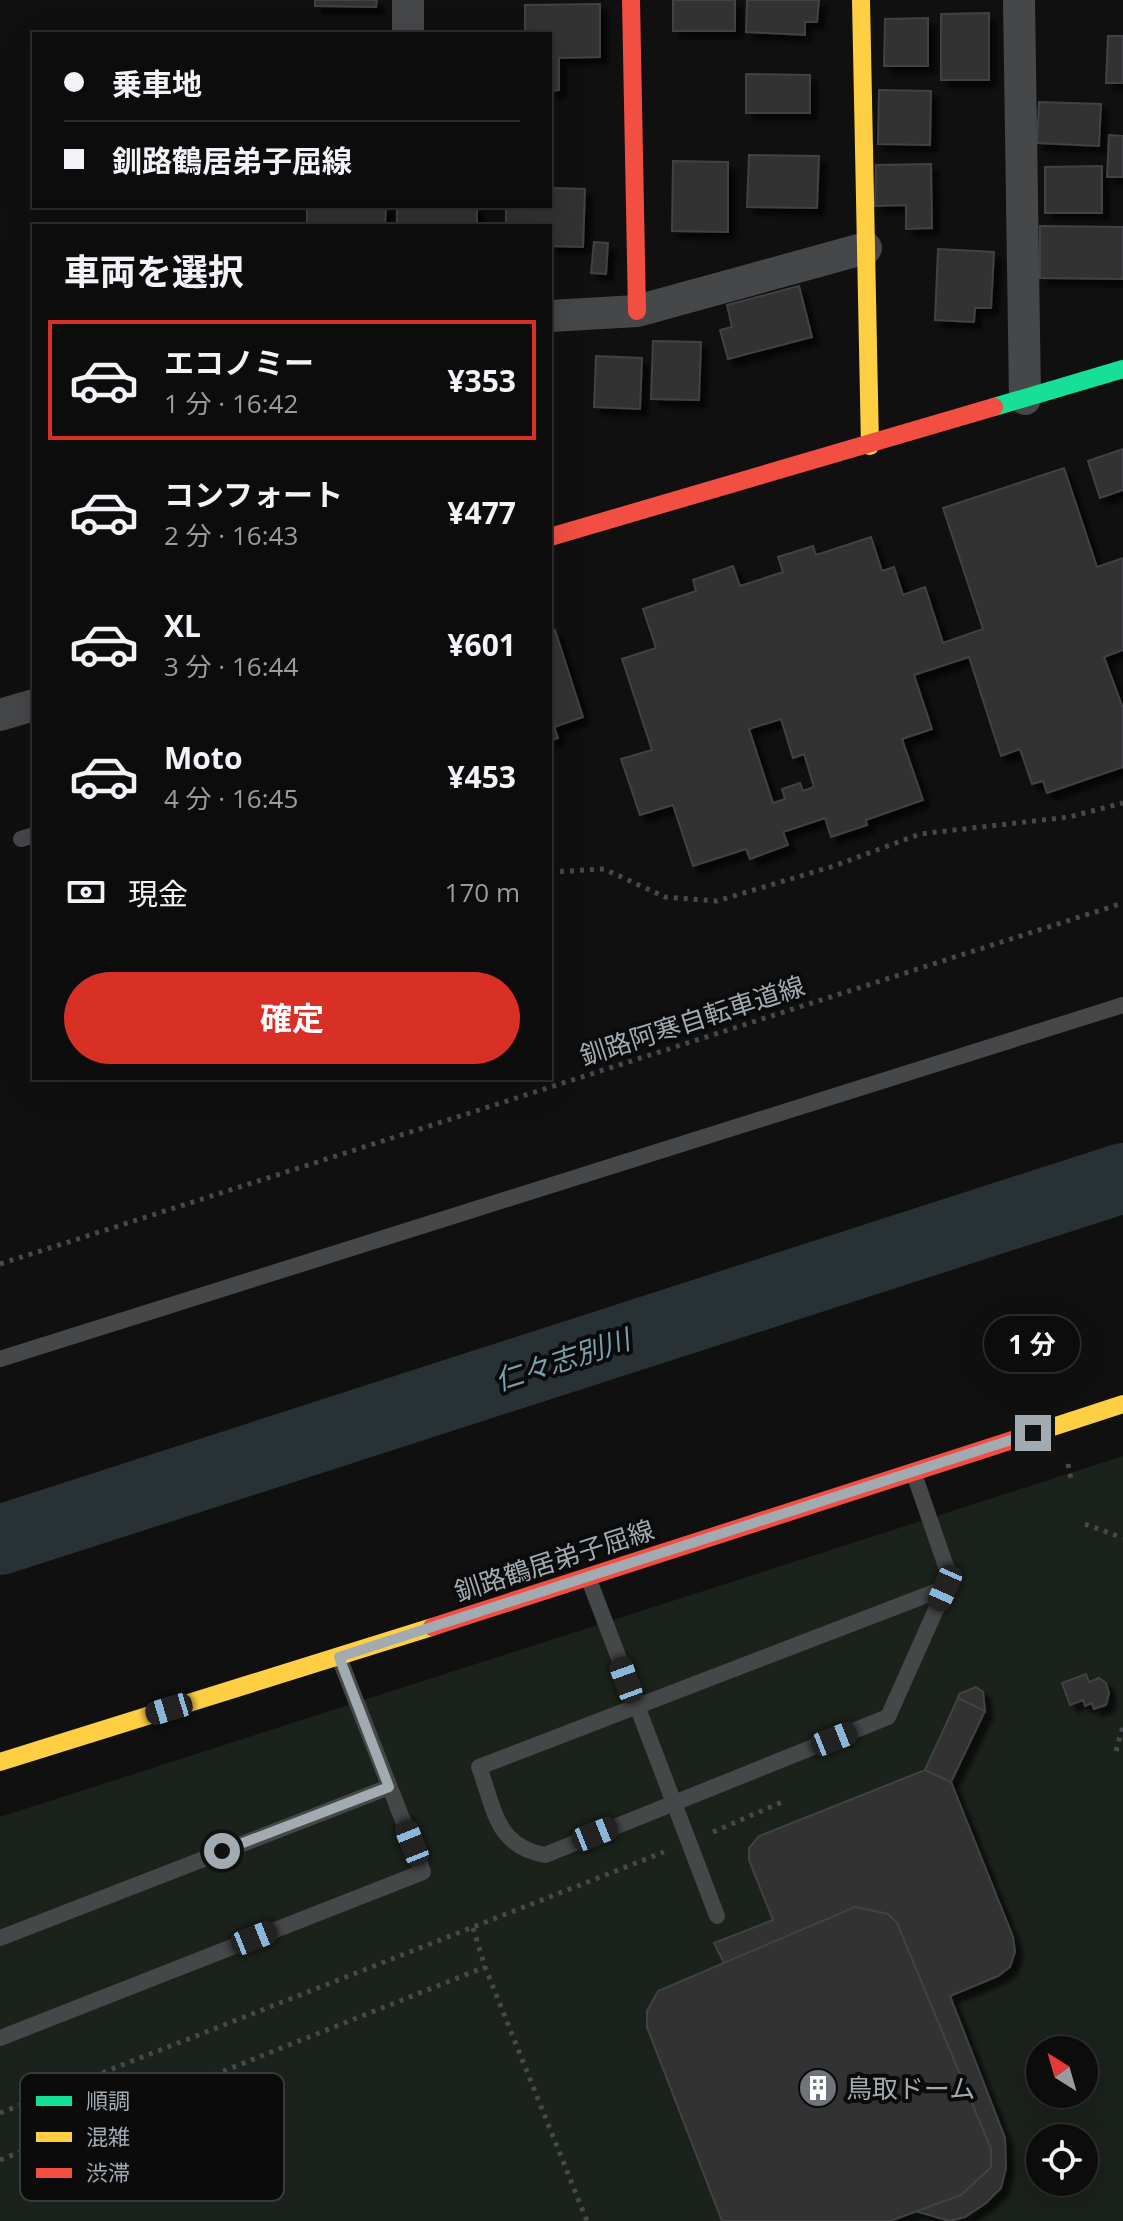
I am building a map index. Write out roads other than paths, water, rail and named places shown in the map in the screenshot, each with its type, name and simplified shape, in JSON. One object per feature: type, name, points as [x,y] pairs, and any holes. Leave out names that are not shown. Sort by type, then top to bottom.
[{"type":"street","points":[[408,0],[408,32]]},
{"type":"street","points":[[631,0],[637,311]]},
{"type":"street","points":[[861,0],[870,446]]},
{"type":"street","points":[[1019,0],[1025,399]]},
{"type":"street","points":[[552,316],[637,311],[866,248]]},
{"type":"street","points":[[552,536],[870,446],[1123,369]]},
{"type":"street","points":[[0,715],[32,706]]},
{"type":"street","name":"釧路鶴居弟子屈線","points":[[0,1762],[339,1657],[1123,1404]]},
{"type":"lane","points":[[0,1359],[1123,1005]]},
{"type":"lane","points":[[914,1472],[950,1578],[888,1717],[545,1855],[524,1851],[506,1838],[479,1767],[945,1588]]},
{"type":"lane","points":[[588,1577],[717,1916]]},
{"type":"lane","points":[[0,2038],[423,1872],[339,1657]]},
{"type":"lane","points":[[0,1938],[389,1787]]},
{"type":"waterway","name":"仁々志別川","points":[[0,1540],[1123,1178]]},
{"type":"place","name":"鳥取ドーム","points":[[818,2088]]}]
